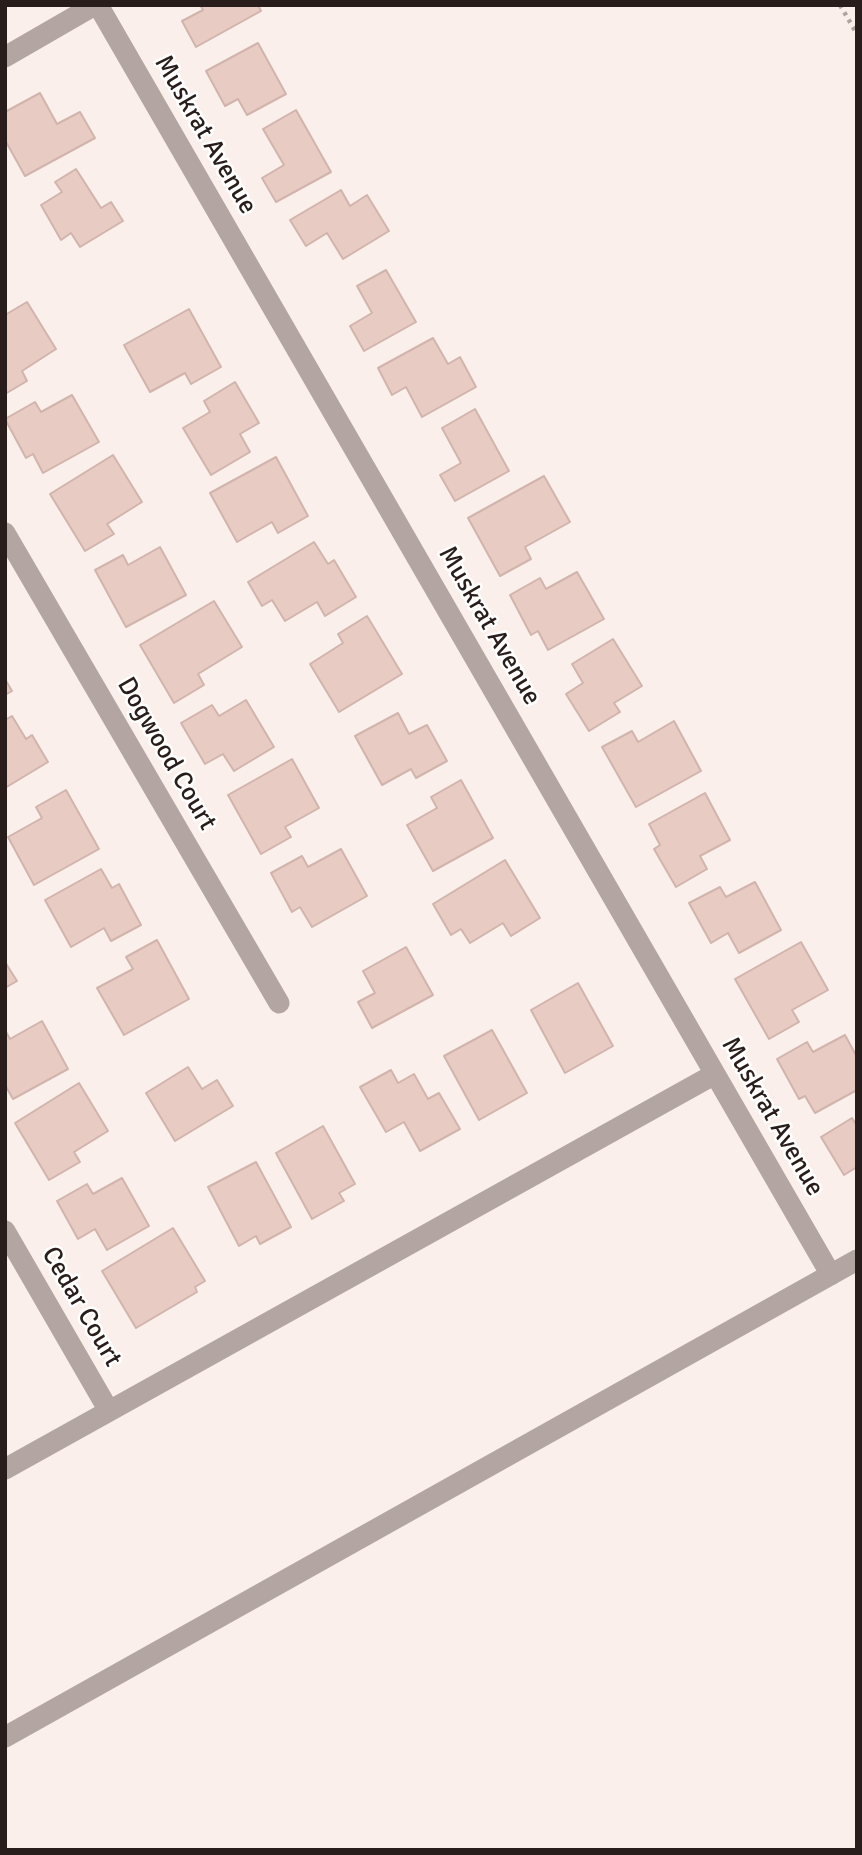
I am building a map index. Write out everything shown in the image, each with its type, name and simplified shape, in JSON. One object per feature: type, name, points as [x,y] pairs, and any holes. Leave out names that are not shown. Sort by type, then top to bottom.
[{"type":"street","points":[[5,57],[96,5]]},
{"type":"street","name":"Muskrat Avenue","points":[[96,5],[831,1275]]},
{"type":"street","name":"Dogwood Court","points":[[5,533],[279,1003]]},
{"type":"street","points":[[5,1469],[715,1074]]},
{"type":"street","name":"Cedar Court","points":[[5,1231],[109,1411]]},
{"type":"street","points":[[5,1737],[857,1261]]},
{"type":"path","points":[[840,5],[857,34]]},
{"type":"building","points":[[200,5],[258,5],[261,11],[196,47],[182,21],[203,10]]},
{"type":"building","points":[[258,43],[286,94],[247,115],[238,99],[225,106],[206,71]]},
{"type":"building","points":[[40,93],[57,124],[80,112],[95,138],[25,176],[5,140],[5,112]]},
{"type":"building","points":[[296,110],[331,172],[276,202],[262,178],[284,165],[263,129]]},
{"type":"building","points":[[76,169],[101,208],[111,202],[123,221],[80,247],[71,233],[61,240],[41,205],[62,192],[55,182]]},
{"type":"building","points":[[341,190],[350,206],[367,195],[389,231],[343,259],[327,233],[306,246],[290,220]]},
{"type":"building","points":[[386,270],[416,322],[364,351],[350,326],[372,313],[357,286]]},
{"type":"building","points":[[27,302],[56,349],[22,371],[27,381],[5,394],[5,315]]},
{"type":"building","points":[[189,309],[221,367],[191,384],[185,373],[150,392],[124,345]]},
{"type":"building","points":[[433,338],[448,364],[460,357],[476,387],[422,417],[406,387],[392,395],[378,368]]},
{"type":"building","points":[[235,382],[259,423],[240,434],[250,452],[211,475],[183,428],[210,412],[204,401]]},
{"type":"building","points":[[72,395],[99,442],[43,473],[33,454],[26,458],[5,419],[35,402],[41,412]]},
{"type":"building","points":[[475,409],[509,471],[455,501],[440,475],[461,463],[442,428]]},
{"type":"building","points":[[113,455],[142,502],[107,524],[114,534],[85,551],[50,494]]},
{"type":"building","points":[[276,457],[308,516],[278,533],[272,522],[237,542],[210,493]]},
{"type":"building","points":[[544,476],[570,522],[525,547],[531,559],[500,576],[468,518]]},
{"type":"building","points":[[314,542],[328,564],[334,560],[356,597],[325,616],[317,602],[285,621],[272,600],[262,606],[248,582]]},
{"type":"building","points":[[160,547],[186,595],[126,627],[95,570],[123,555],[128,565]]},
{"type":"building","points":[[577,572],[604,619],[548,650],[538,631],[531,635],[510,595],[540,578],[546,589]]},
{"type":"building","points":[[214,601],[242,647],[198,674],[204,685],[174,703],[140,645]]},
{"type":"building","points":[[367,616],[402,674],[339,712],[310,664],[343,643],[338,634]]},
{"type":"building","points":[[613,639],[642,686],[614,703],[620,712],[589,731],[566,694],[583,683],[572,664]]},
{"type":"building","points":[[5,679],[12,691],[5,695]]},
{"type":"building","points":[[246,700],[274,747],[234,771],[223,754],[205,764],[181,723],[212,705],[219,716]]},
{"type":"building","points":[[398,713],[409,734],[427,725],[447,761],[416,778],[411,769],[382,785],[355,736]]},
{"type":"building","points":[[12,716],[26,739],[32,735],[48,762],[5,788],[5,720]]},
{"type":"building","points":[[674,721],[701,771],[636,807],[602,747],[632,731],[638,742]]},
{"type":"building","points":[[292,759],[319,808],[285,827],[291,837],[261,854],[228,795]]},
{"type":"building","points":[[461,780],[493,838],[433,871],[407,825],[437,808],[431,797]]},
{"type":"building","points":[[66,790],[99,849],[34,885],[8,837],[42,818],[36,807]]},
{"type":"building","points":[[705,793],[730,840],[700,856],[707,869],[676,887],[654,849],[660,845],[649,824]]},
{"type":"building","points":[[341,849],[367,896],[312,927],[300,907],[292,912],[271,873],[302,856],[308,867]]},
{"type":"building","points":[[505,860],[540,918],[511,936],[503,923],[470,943],[461,929],[451,935],[433,904]]},
{"type":"building","points":[[101,869],[112,888],[119,884],[141,925],[111,941],[104,928],[71,947],[45,900]]},
{"type":"building","points":[[755,882],[781,930],[739,953],[728,933],[711,943],[689,903],[720,887],[726,897]]},
{"type":"building","points":[[157,940],[189,999],[124,1035],[97,988],[133,969],[126,957]]},
{"type":"building","points":[[801,942],[828,990],[792,1010],[799,1022],[769,1039],[735,979]]},
{"type":"building","points":[[406,947],[433,995],[372,1028],[358,1002],[375,993],[363,971]]},
{"type":"building","points":[[5,962],[17,981],[5,988]]},
{"type":"building","points":[[578,983],[613,1046],[565,1073],[531,1010]]},
{"type":"building","points":[[42,1021],[68,1069],[13,1099],[5,1085],[5,1030],[10,1039]]},
{"type":"building","points":[[492,1030],[527,1093],[479,1120],[444,1056]]},
{"type":"building","points":[[845,1035],[857,1057],[857,1090],[815,1113],[805,1096],[799,1099],[777,1059],[807,1042],[813,1052]]},
{"type":"building","points":[[188,1067],[202,1089],[217,1080],[233,1106],[175,1141],[146,1093]]},
{"type":"building","points":[[391,1070],[398,1083],[414,1074],[428,1099],[439,1093],[460,1129],[420,1151],[404,1122],[386,1132],[360,1087]]},
{"type":"building","points":[[79,1083],[108,1131],[74,1152],[80,1162],[49,1180],[15,1123]]},
{"type":"building","points":[[852,1118],[857,1126],[857,1167],[844,1175],[821,1137]]},
{"type":"building","points":[[323,1126],[355,1184],[339,1193],[344,1201],[312,1219],[276,1153]]},
{"type":"building","points":[[256,1162],[291,1227],[260,1244],[256,1236],[239,1246],[208,1187]]},
{"type":"building","points":[[122,1178],[149,1226],[107,1250],[95,1229],[78,1239],[57,1201],[87,1184],[93,1194]]},
{"type":"building","points":[[173,1228],[205,1281],[195,1287],[197,1292],[136,1328],[102,1271]]}]
